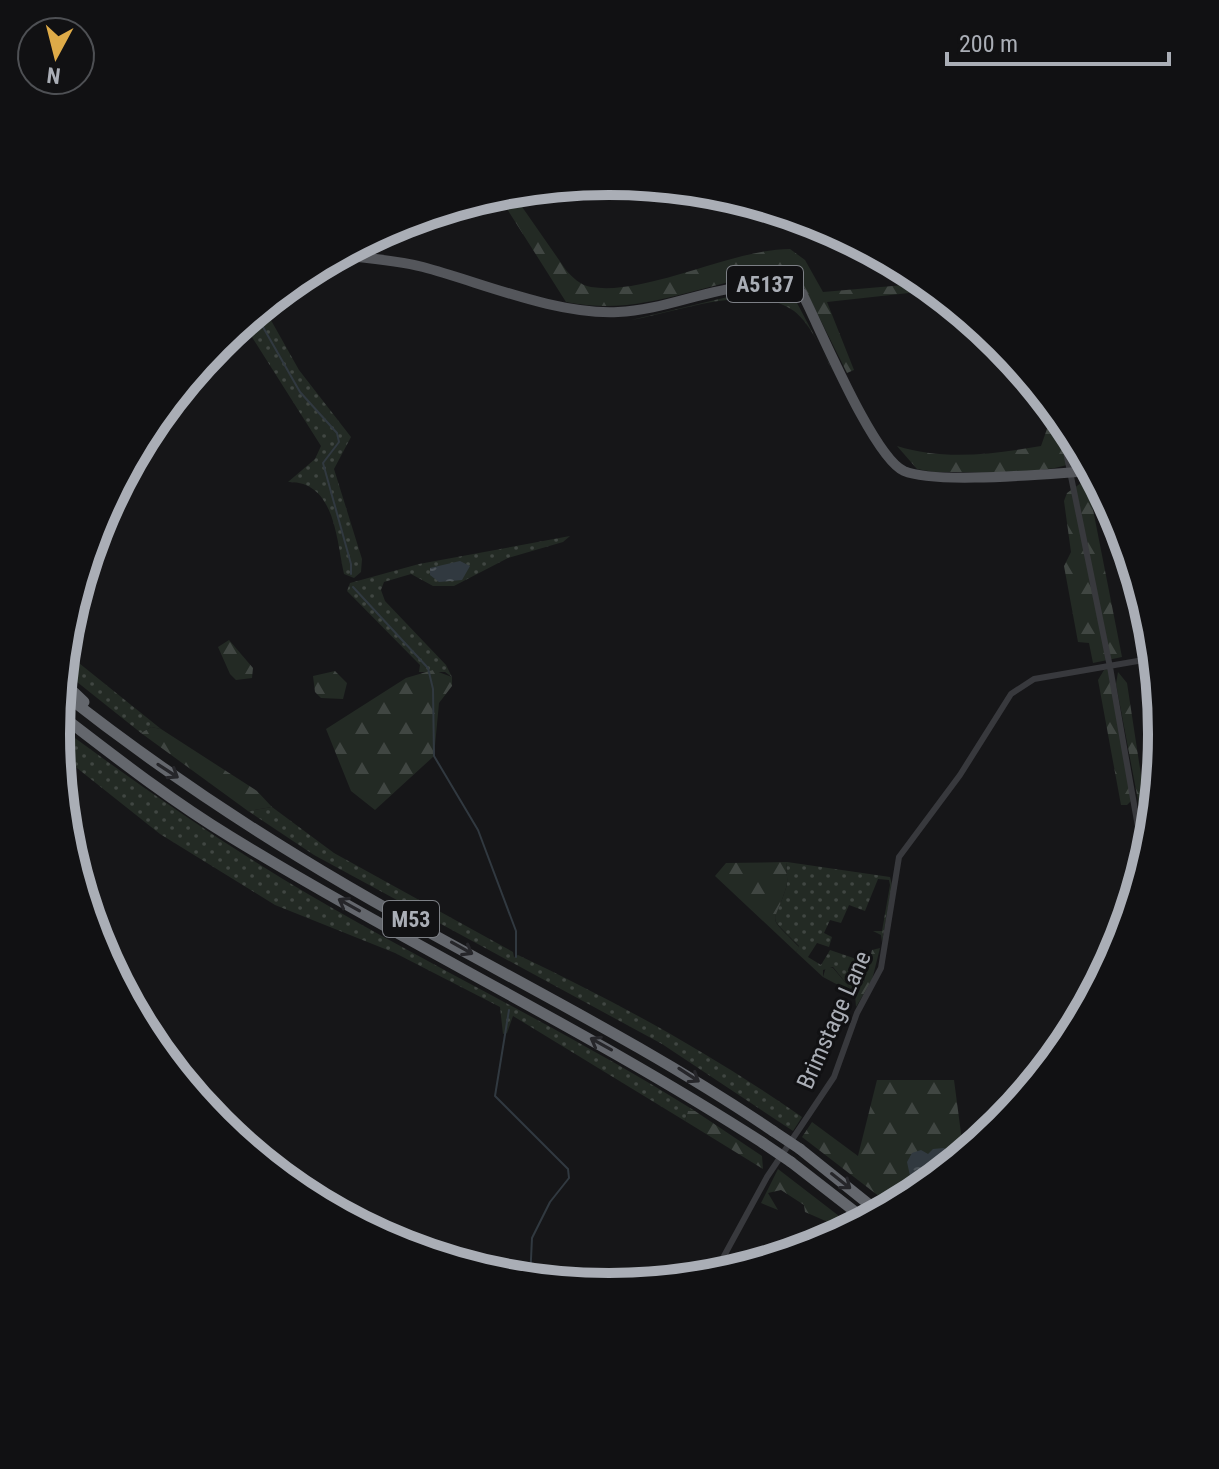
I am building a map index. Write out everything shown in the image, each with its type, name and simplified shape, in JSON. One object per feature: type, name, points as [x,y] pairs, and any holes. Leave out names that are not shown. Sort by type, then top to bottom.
[{"type":"highway","points":[[72,691],[123,741]]},
{"type":"highway","name":"M53","points":[[71,700],[123,741],[300,858],[670,1063],[800,1149],[871,1206]]},
{"type":"highway","name":"M53","points":[[70,723],[132,771],[228,835],[658,1075],[791,1162],[857,1213]]},
{"type":"main road","name":"A5137","points":[[358,258],[418,266],[569,308],[599,312],[640,310],[758,284],[780,284],[802,293],[879,448],[901,469],[916,474],[988,476],[1080,472]]},
{"type":"street","points":[[1064,444],[1110,667],[1140,836]]},
{"type":"street","name":"Brimstage Lane","points":[[720,1263],[767,1177],[834,1077],[857,1013],[881,968],[896,870],[905,847],[960,775],[1018,688],[1034,679],[1143,660]]},
{"type":"green space","points":[[519,203],[566,270],[577,281],[591,287],[637,285],[742,256],[790,249],[805,260],[823,292],[907,285],[918,292],[827,302],[854,370],[847,373],[805,289],[787,275],[732,282],[626,305],[597,306],[566,302],[505,205]]},
{"type":"green space","points":[[771,289],[797,303],[817,340],[794,311],[758,299],[714,302],[631,320],[757,290]]},
{"type":"green space","points":[[269,316],[299,370],[351,437],[334,469],[362,559],[361,572],[354,578],[344,574],[331,514],[324,501],[304,484],[288,482],[315,459],[321,446],[249,333]]},
{"type":"green space","points":[[1047,418],[1075,462],[1032,471],[934,472],[917,469],[897,446],[951,455],[1041,446],[1048,426]]},
{"type":"green space","points":[[1081,483],[1089,488],[1122,657],[1093,663],[1089,643],[1078,642],[1064,566],[1071,552],[1064,501],[1067,493]]},
{"type":"green space","points":[[570,536],[563,542],[508,558],[454,586],[433,586],[411,574],[384,582],[381,590],[385,601],[446,665],[452,677],[445,672],[419,672],[420,665],[347,591],[350,583],[419,564]]},
{"type":"green space","points":[[229,640],[253,668],[252,678],[236,680],[230,674],[218,647]]},
{"type":"green space","points":[[76,660],[161,729],[151,727],[141,733],[73,679]]},
{"type":"green space","points":[[1109,669],[1134,798],[1127,805],[1121,805],[1098,680],[1104,670]]},
{"type":"green space","points":[[433,670],[452,677],[452,686],[439,703],[434,756],[375,810],[351,791],[326,729],[406,678]]},
{"type":"green space","points":[[335,671],[347,683],[343,699],[321,698],[315,692],[313,676]]},
{"type":"green space","points":[[1118,672],[1127,683],[1145,799],[1142,820],[1116,684]]},
{"type":"green space","points":[[151,727],[161,729],[257,791],[272,807],[248,811],[141,733]]},
{"type":"green space","points":[[70,734],[276,875],[599,1054],[695,1111],[688,1111],[685,1121],[513,1016],[507,1033],[503,1034],[500,1007],[395,953],[275,905],[160,834],[71,763]]},
{"type":"green space","points":[[272,807],[334,853],[513,952],[514,957],[518,955],[628,1010],[733,1071],[802,1117],[793,1131],[662,1044],[314,855],[248,811]]},
{"type":"green space","points":[[787,862],[890,877],[892,885],[882,942],[881,935],[873,931],[882,931],[890,885],[889,880],[878,879],[865,911],[849,905],[841,923],[830,920],[824,933],[832,937],[829,947],[817,943],[808,957],[821,965],[830,950],[868,963],[860,974],[865,981],[856,990],[850,988],[833,967],[823,970],[823,977],[796,952],[799,946],[777,923],[776,915],[787,885]]},
{"type":"green space","points":[[787,862],[787,885],[775,920],[799,947],[796,952],[715,876],[726,863]]},
{"type":"green space","points":[[880,948],[872,980],[856,1007],[855,994],[823,977],[826,967],[833,968],[850,988],[856,990],[865,981],[860,970],[868,966],[872,950]]},
{"type":"green space","points":[[877,1080],[954,1080],[962,1142],[938,1163],[883,1199],[802,1137],[812,1122],[858,1156]]},
{"type":"green space","points":[[688,1111],[695,1111],[762,1156],[763,1169],[685,1121]]},
{"type":"green space","points":[[778,1169],[839,1216],[841,1221],[834,1225],[805,1212],[804,1205],[781,1190],[768,1193],[778,1210],[761,1203]]},
{"type":"water","points":[[460,561],[470,566],[462,580],[439,582],[430,575],[430,568]]},
{"type":"water","points":[[944,1148],[950,1153],[911,1181],[907,1162],[912,1153],[921,1150],[928,1154],[933,1149]]},
{"type":"waterway","points":[[261,323],[300,392],[337,433],[339,442],[323,463],[351,564],[351,574]]},
{"type":"waterway","points":[[353,587],[428,668],[433,689],[434,756],[478,830],[516,931],[516,957]]},
{"type":"waterway","points":[[509,1010],[495,1096],[568,1169],[569,1178],[550,1202],[532,1238],[531,1268]]}]
